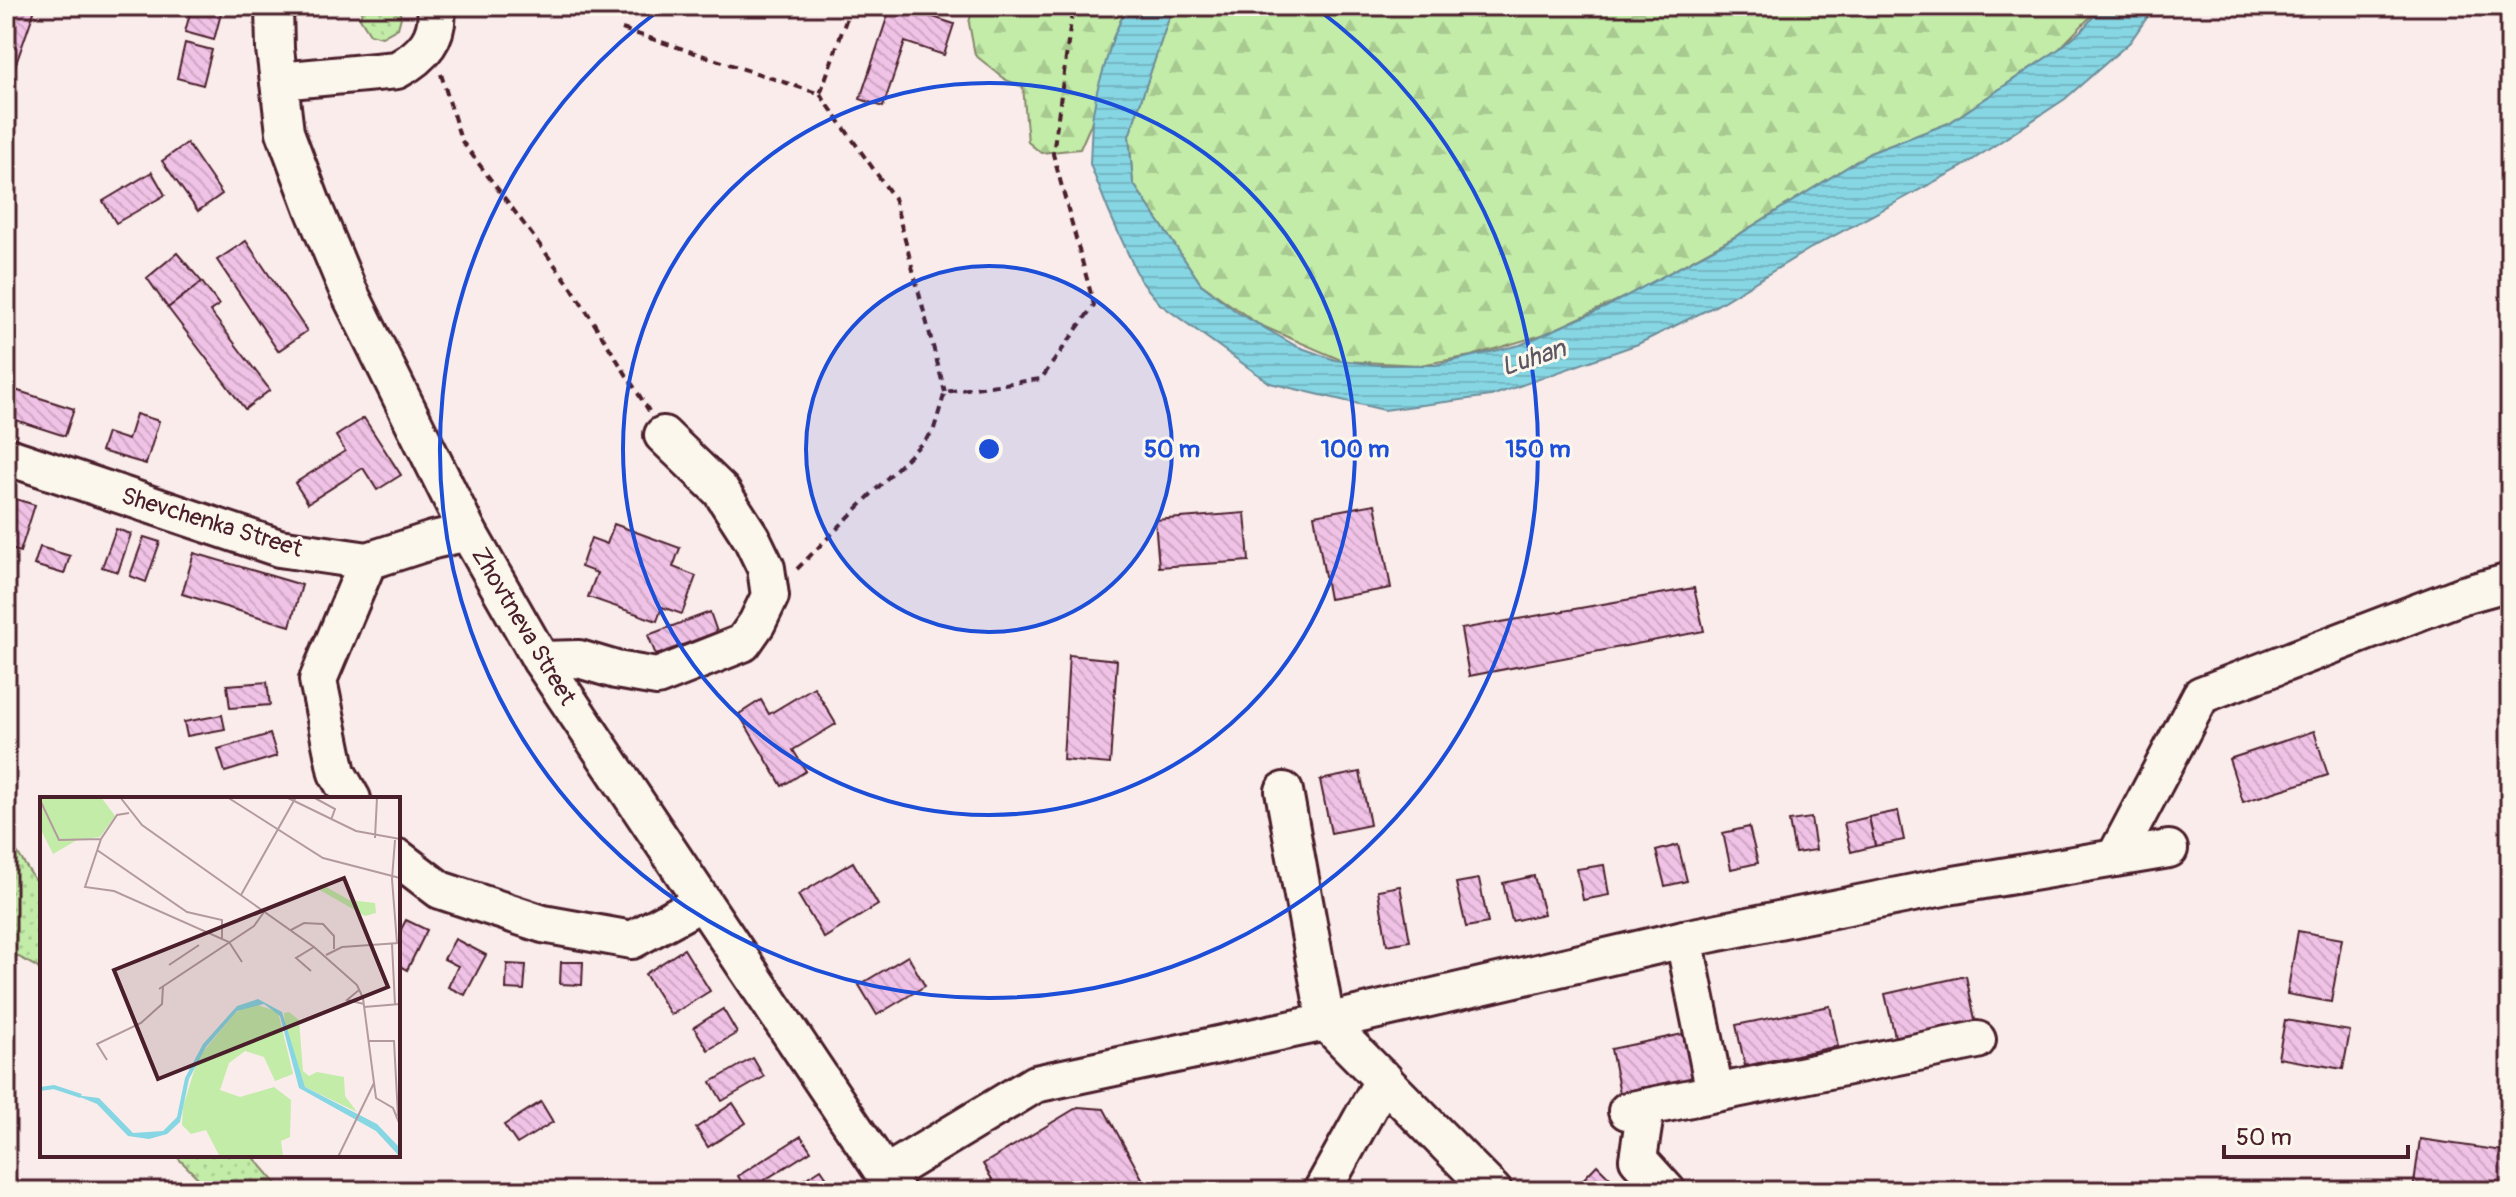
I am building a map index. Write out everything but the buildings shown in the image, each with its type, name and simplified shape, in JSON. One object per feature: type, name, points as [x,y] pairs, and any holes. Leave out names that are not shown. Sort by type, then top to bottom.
[{"type":"street","name":"Zhovtneva Street","points":[[274,6],[285,132],[314,209],[383,363],[468,532],[541,660],[891,1183]]},
{"type":"street","points":[[279,81],[397,70],[413,61],[434,23]]},
{"type":"street","points":[[541,660],[579,659],[657,677],[743,643],[757,623],[770,596],[766,568],[752,539],[721,491],[663,435]]},
{"type":"street","name":"Shevchenka Street","points":[[6,456],[279,548],[368,561],[468,532]]},
{"type":"street","points":[[351,797],[337,773],[318,680],[368,561]]},
{"type":"street","points":[[2115,858],[2201,695],[2463,595],[2510,582]]},
{"type":"street","points":[[1284,791],[1326,1022],[1493,1191]]},
{"type":"street","points":[[891,1183],[1035,1084],[1326,1022],[1684,939],[1948,886],[2169,849]]},
{"type":"street","points":[[400,860],[440,890],[543,924],[632,940],[702,902]]},
{"type":"street","points":[[1684,939],[1715,1093]]},
{"type":"street","points":[[1667,1191],[1638,1159],[1637,1109],[1977,1040]]},
{"type":"street","points":[[1322,1191],[1384,1079]]},
{"type":"path","points":[[820,94],[851,6]]},
{"type":"path","points":[[945,392],[1041,379],[1094,305],[1053,154],[1073,6]]},
{"type":"path","points":[[434,23],[461,140],[572,288],[663,435]]},
{"type":"path","points":[[622,29],[820,94],[894,198],[945,392],[933,432],[770,596]]},
{"type":"green space","points":[[363,6],[398,6],[401,17],[398,28],[382,37],[370,34],[360,18]]},
{"type":"green space","points":[[973,6],[1127,6],[1113,38],[1091,124],[1080,149],[1041,153],[1028,142],[1023,87],[1006,80],[975,55],[969,23]]},
{"type":"green space","points":[[1173,6],[2101,6],[2059,49],[1949,123],[1870,153],[1741,233],[1631,294],[1545,334],[1471,356],[1420,365],[1343,361],[1258,324],[1201,284],[1133,183],[1129,136]]},
{"type":"green space","points":[[6,835],[40,888],[40,971],[6,950]]},
{"type":"green space","points":[[177,1157],[254,1157],[282,1190],[211,1191]]},
{"type":"water","name":"Luhan","points":[[1127,6],[1173,6],[1129,136],[1133,183],[1201,284],[1237,312],[1296,346],[1335,360],[1379,365],[1435,365],[1520,345],[1606,307],[1732,239],[1870,153],[1949,123],[2059,49],[2083,29],[2102,6],[2155,6],[2130,42],[2065,99],[1962,167],[1811,248],[1717,305],[1638,344],[1491,396],[1384,410],[1270,383],[1160,304],[1140,280],[1090,164],[1097,91],[1113,38]]}]
